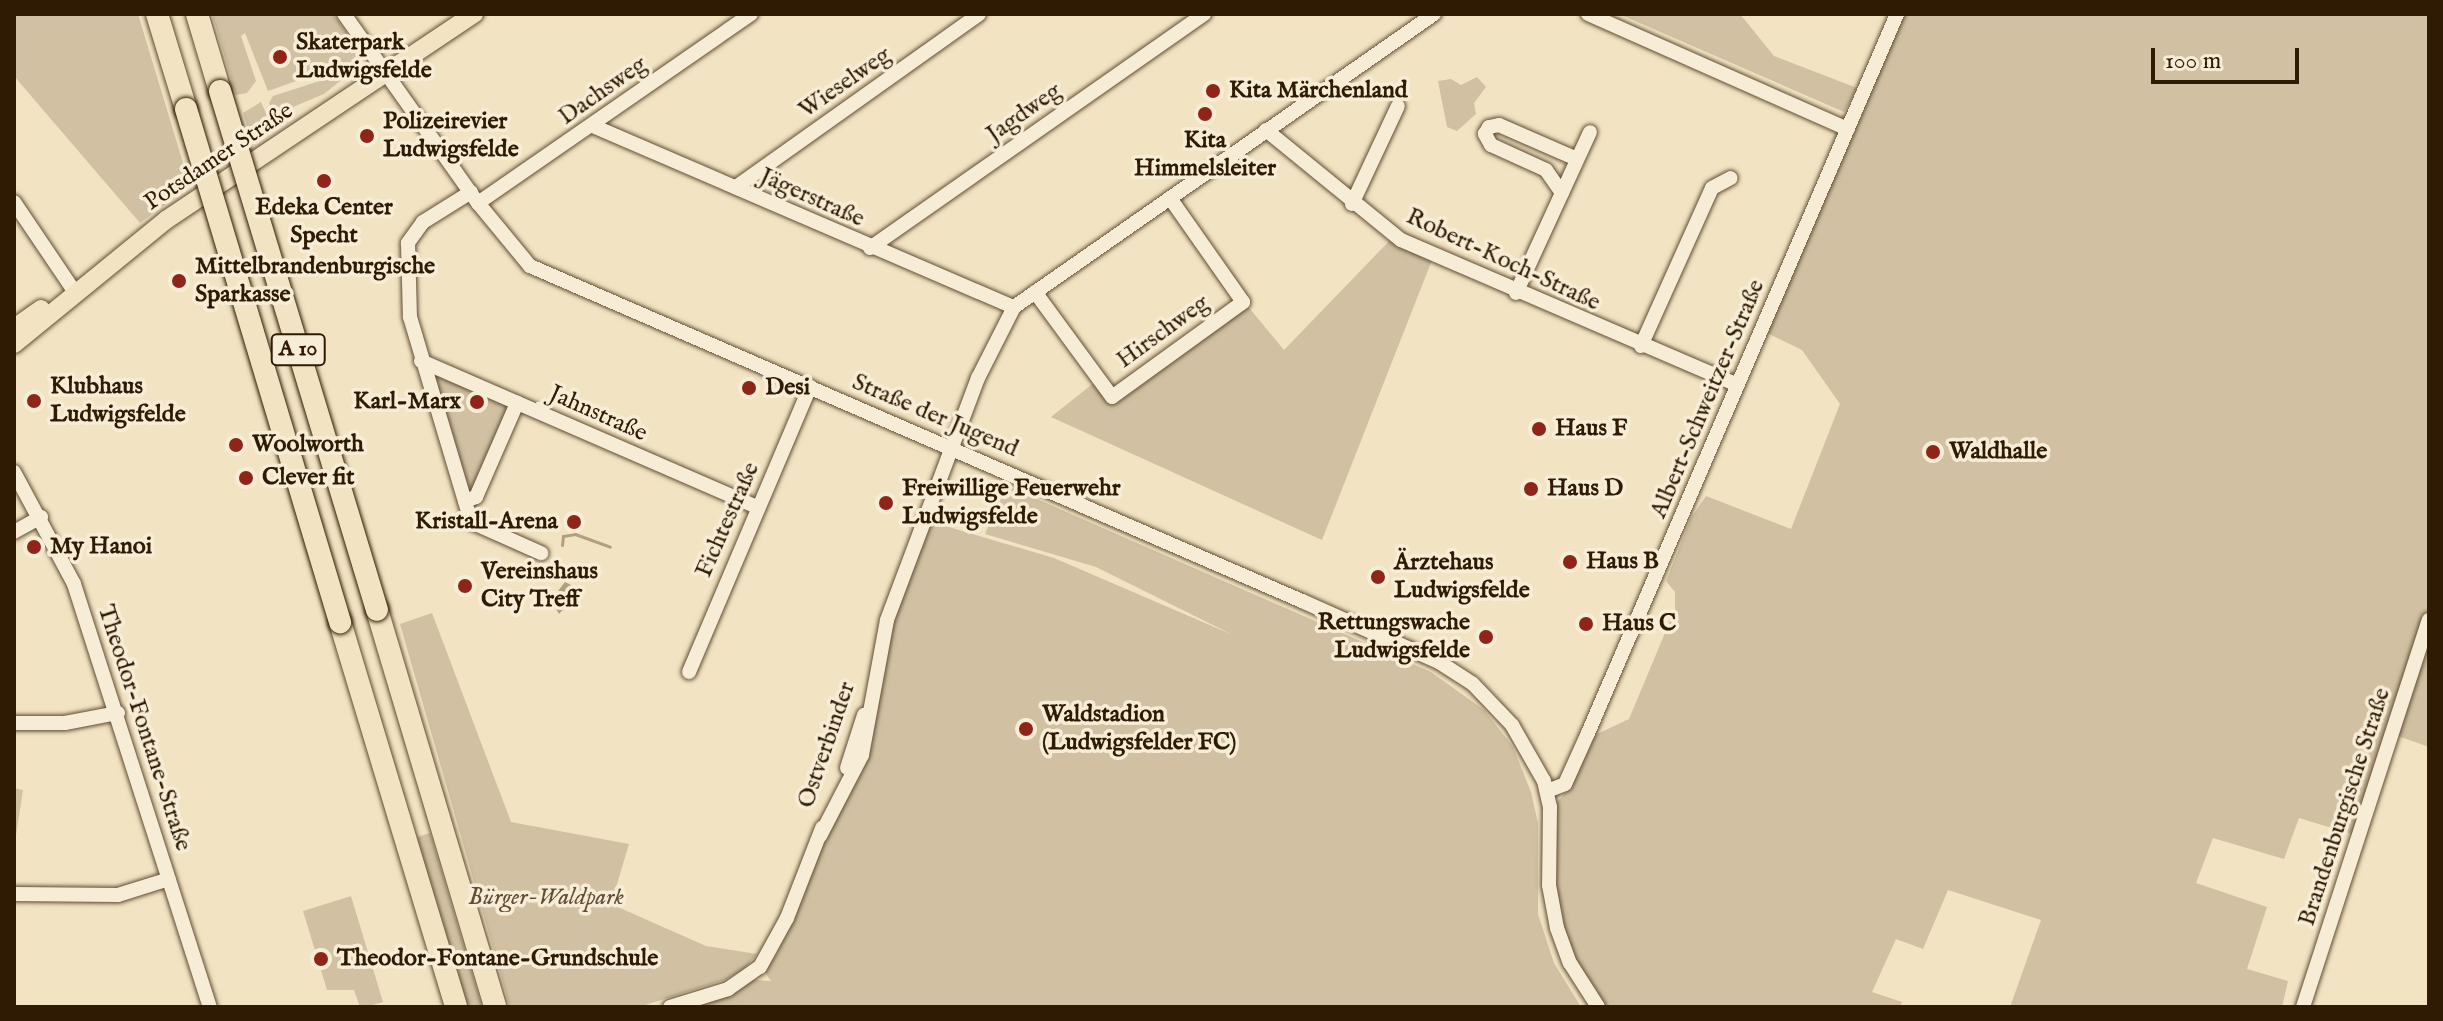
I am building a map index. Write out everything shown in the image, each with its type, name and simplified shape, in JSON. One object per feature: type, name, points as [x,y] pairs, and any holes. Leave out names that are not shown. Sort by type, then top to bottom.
[{"type":"highway","name":"A 10","points":[[157,14],[456,1007]]},
{"type":"highway","name":"A 10","points":[[197,14],[495,1007]]},
{"type":"main road","name":"Potsdamer Straße","points":[[14,344],[74,291],[166,220],[474,14]]},
{"type":"main road","name":"Potsdamer Straße","points":[[14,328],[74,291]]},
{"type":"street","name":"Straße der Jugend","points":[[344,14],[474,197],[530,266],[1448,667],[1512,725],[1547,791],[1553,909],[1570,963],[1598,1007]]},
{"type":"street","name":"Dachsweg","points":[[541,553],[475,526],[421,361],[410,317],[408,243],[423,222],[474,197],[593,126],[751,14]]},
{"type":"street","name":"Wieselweg","points":[[736,187],[979,14]]},
{"type":"street","name":"Jagdweg","points":[[870,248],[1204,14]]},
{"type":"street","points":[[954,450],[978,378],[1014,307],[1434,14]]},
{"type":"street","points":[[1588,14],[1848,129]]},
{"type":"street","name":"Albert-Schweitzer-Straße","points":[[1547,791],[1565,784],[1571,771],[1897,14]]},
{"type":"street","points":[[1352,204],[1398,106]]},
{"type":"street","points":[[1562,193],[1546,170],[1491,145],[1485,134],[1489,127],[1499,125],[1577,159]]},
{"type":"street","name":"Jägerstraße","points":[[593,126],[870,248],[1014,307]]},
{"type":"street","name":"Robert-Koch-Straße","points":[[1266,130],[1352,204],[1401,240],[1516,293],[1737,385]]},
{"type":"street","points":[[1516,293],[1590,132]]},
{"type":"street","points":[[1641,346],[1712,188],[1731,178]]},
{"type":"street","name":"Hirschweg","points":[[1035,292],[1112,397],[1243,302],[1170,198]]},
{"type":"street","points":[[14,202],[74,291]]},
{"type":"street","name":"Jahnstraße","points":[[421,361],[757,507]]},
{"type":"street","name":"Fichtestraße","points":[[689,672],[810,387]]},
{"type":"street","points":[[465,501],[476,497],[517,403]]},
{"type":"street","name":"Ostverbinder","points":[[670,1007],[728,989],[760,967],[787,918],[820,836],[878,670],[887,620],[954,450]]},
{"type":"street","name":"Theodor-Fontane-Straße","points":[[14,472],[41,517],[74,584],[118,713],[210,1007]]},
{"type":"street","points":[[14,532],[41,517]]},
{"type":"street","name":"Brandenburgische Straße","points":[[2303,1007],[2429,620]]},
{"type":"street","points":[[14,723],[65,723],[118,713]]},
{"type":"street","points":[[14,894],[118,895],[169,879]]},
{"type":"green space","points":[[14,14],[138,14],[190,186],[140,223],[14,76]]},
{"type":"green space","points":[[212,14],[333,14],[354,43],[356,60],[268,91],[245,33],[241,36],[256,81],[247,93],[236,95]]},
{"type":"green space","points":[[1619,14],[1740,14],[1774,56],[1857,88],[1844,112]]},
{"type":"green space","points":[[1898,14],[2429,14],[2429,747],[2392,734],[2358,836],[2299,818],[2284,859],[2213,838],[2196,883],[2267,907],[2247,969],[2288,981],[2282,1007],[2010,1007],[2041,920],[1948,890],[1923,949],[1896,939],[1872,992],[1902,1002],[1900,1007],[1603,1007],[1574,961],[1555,898],[1556,803],[1570,788],[1591,737],[1629,719],[1675,609],[1675,592],[1666,581],[1691,518],[1706,496],[1791,529],[1840,404],[1802,350],[1767,333]]},
{"type":"green space","points":[[354,70],[324,94],[274,115],[269,103],[273,96]]},
{"type":"green space","points":[[1477,77],[1486,87],[1474,103],[1476,114],[1457,131],[1447,127],[1438,81],[1451,79],[1461,85]]},
{"type":"green space","points":[[261,102],[269,120],[250,136],[243,113]]},
{"type":"green space","points":[[1394,236],[1434,255],[1322,540],[1051,417],[1095,382],[1111,401],[1246,304],[1284,350]]},
{"type":"green space","points":[[433,372],[510,408],[475,488],[465,486]]},
{"type":"green space","points":[[1005,485],[1431,672],[1484,710],[1513,747],[1531,792],[1538,823],[1538,914],[1554,963],[1581,1007],[694,1007],[753,980],[771,981],[764,971],[777,953],[825,837],[865,763],[893,620],[932,522],[1054,558],[1233,635],[1096,567],[985,534]]},
{"type":"green space","name":"Bürger-Waldpark","points":[[432,613],[511,822],[629,844],[611,904],[706,946],[757,954],[745,968],[727,979],[639,1007],[510,1007],[400,624]]},
{"type":"green space","points":[[14,788],[23,790],[14,848]]},
{"type":"green space","points":[[430,833],[482,1007],[465,1007],[414,838]]},
{"type":"green space","points":[[351,896],[383,1002],[366,1007],[360,1007],[354,990],[327,990],[303,911]]},
{"type":"shaded area","points":[[565,582],[571,585],[573,594],[578,593],[559,614],[551,600],[556,592],[559,597],[565,596],[558,591]]},
{"type":"waterway","points":[[562,545],[563,536],[575,534],[610,547]]},
{"type":"place","name":"Skaterpark Ludwigsfelde","points":[[280,57]]},
{"type":"place","name":"Kita Märchenland","points":[[1213,91]]},
{"type":"place","name":"Kita Himmelsleiter","points":[[1205,114]]},
{"type":"place","name":"Polizeirevier Ludwigsfelde","points":[[367,136]]},
{"type":"place","name":"Edeka Center Specht","points":[[324,181]]},
{"type":"place","name":"Mittelbrandenburgische Sparkasse","points":[[179,281]]},
{"type":"place","name":"Desi","points":[[749,388]]},
{"type":"place","name":"Klubhaus Ludwigsfelde","points":[[34,401]]},
{"type":"place","name":"Karl-Marx","points":[[477,402]]},
{"type":"place","name":"Haus F","points":[[1539,429]]},
{"type":"place","name":"Woolworth","points":[[236,445]]},
{"type":"place","name":"Waldhalle","points":[[1933,452]]},
{"type":"place","name":"Clever fit","points":[[246,478]]},
{"type":"place","name":"Haus D","points":[[1531,489]]},
{"type":"place","name":"Freiwillige Feuerwehr Ludwigsfelde","points":[[886,503]]},
{"type":"place","name":"Kristall-Arena","points":[[574,522]]},
{"type":"place","name":"My Hanoi","points":[[34,547]]},
{"type":"place","name":"Haus B","points":[[1570,562]]},
{"type":"place","name":"Ärztehaus Ludwigsfelde","points":[[1378,577]]},
{"type":"place","name":"Vereinshaus City Treff","points":[[465,586]]},
{"type":"place","name":"Haus C","points":[[1586,624]]},
{"type":"place","name":"Rettungswache Ludwigsfelde","points":[[1486,637]]},
{"type":"place","name":"Waldstadion (Ludwigsfelder FC)","points":[[1026,729]]},
{"type":"place","name":"Theodor-Fontane-Grundschule","points":[[321,959]]}]
